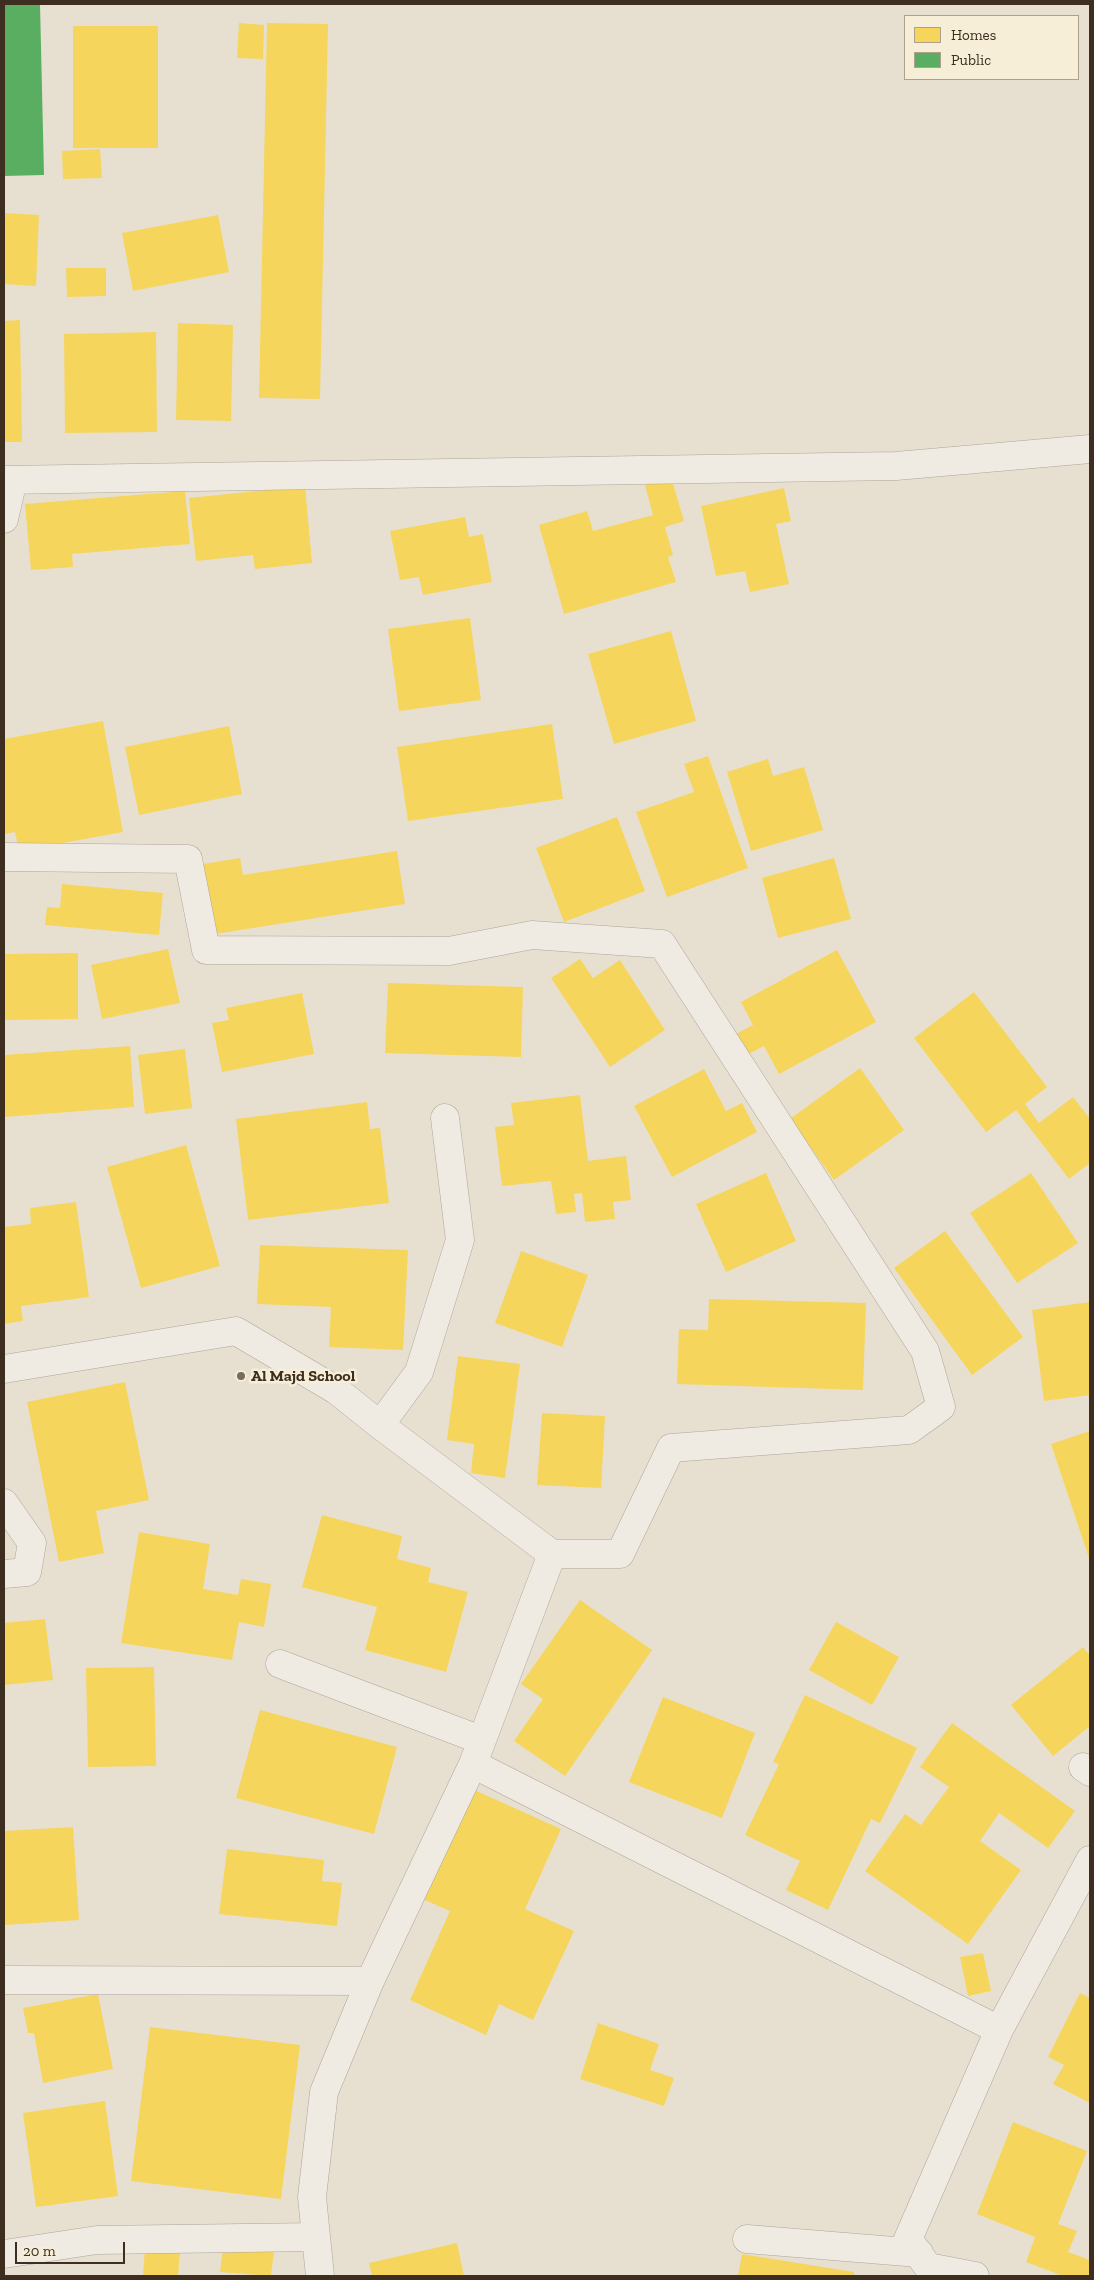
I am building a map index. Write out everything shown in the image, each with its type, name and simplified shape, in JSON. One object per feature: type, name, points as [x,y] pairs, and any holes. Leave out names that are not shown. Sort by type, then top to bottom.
[{"type":"street","points":[[4,519],[8,480],[584,469],[896,466],[1090,449]]},
{"type":"street","points":[[4,857],[188,859],[206,950],[449,951],[532,935],[662,944],[925,1351],[941,1407],[909,1430],[671,1448],[620,1554],[552,1554],[336,1390],[236,1331],[4,1369]]},
{"type":"street","points":[[380,1425],[418,1372],[460,1240],[445,1118]]},
{"type":"street","points":[[4,1504],[32,1543],[27,1572],[4,1574]]},
{"type":"street","points":[[320,2276],[312,2197],[324,2092],[370,1981],[477,1752],[552,1554]]},
{"type":"street","points":[[280,1664],[477,1752],[999,2030]]},
{"type":"street","points":[[974,2276],[928,2267],[908,2239],[999,2030],[1090,1860]]},
{"type":"street","points":[[4,1980],[370,1981]]},
{"type":"street","points":[[4,2254],[97,2240],[316,2237]]},
{"type":"street","points":[[747,2238],[919,2253]]},
{"type":"building: Homes","points":[[239,23],[264,25],[263,59],[237,58]]},
{"type":"building: Homes","points":[[267,23],[328,24],[320,399],[259,398]]},
{"type":"building: Homes","points":[[73,26],[158,26],[158,148],[73,148]]},
{"type":"building: Homes","points":[[100,149],[102,178],[63,179],[62,151]]},
{"type":"building: Homes","points":[[4,213],[39,215],[36,286],[4,284]]},
{"type":"building: Homes","points":[[218,215],[229,272],[133,291],[122,233]]},
{"type":"building: Homes","points":[[66,268],[106,268],[106,296],[67,297]]},
{"type":"building: Homes","points":[[20,320],[22,442],[4,442],[4,321]]},
{"type":"building: Homes","points":[[178,323],[233,325],[231,421],[176,420]]},
{"type":"building: Homes","points":[[156,332],[157,432],[65,433],[64,334]]},
{"type":"building: Homes","points":[[671,477],[684,521],[665,527],[673,555],[668,557],[676,582],[564,614],[539,525],[587,511],[593,531],[653,515],[645,485]]},
{"type":"building: Homes","points":[[305,486],[312,563],[255,569],[253,555],[196,561],[189,498]]},
{"type":"building: Homes","points":[[784,488],[791,521],[776,524],[789,584],[750,592],[745,571],[716,576],[701,506]]},
{"type":"building: Homes","points":[[185,491],[190,544],[72,554],[73,567],[31,570],[25,504]]},
{"type":"building: Homes","points":[[465,517],[469,537],[483,534],[492,582],[423,595],[419,577],[400,580],[390,531]]},
{"type":"building: Homes","points":[[470,618],[481,700],[399,711],[388,629]]},
{"type":"building: Homes","points":[[671,631],[696,721],[614,744],[588,654]]},
{"type":"building: Homes","points":[[103,721],[123,832],[19,851],[15,832],[4,834],[4,739]]},
{"type":"building: Homes","points":[[552,724],[563,799],[408,821],[397,747]]},
{"type":"building: Homes","points":[[229,726],[242,794],[139,815],[125,747]]},
{"type":"building: Homes","points":[[708,756],[748,868],[667,897],[636,812],[694,792],[684,764]]},
{"type":"building: Homes","points":[[768,759],[773,776],[804,767],[823,830],[751,851],[727,772]]},
{"type":"building: Homes","points":[[617,817],[645,891],[564,922],[536,848]]},
{"type":"building: Homes","points":[[397,851],[405,904],[215,934],[203,864],[240,858],[243,875]]},
{"type":"building: Homes","points":[[834,858],[851,919],[778,938],[762,878]]},
{"type":"building: Homes","points":[[62,884],[163,893],[159,935],[45,925],[47,907],[60,908]]},
{"type":"building: Homes","points":[[168,949],[180,1003],[102,1019],[91,965]]},
{"type":"building: Homes","points":[[837,950],[876,1022],[779,1074],[764,1046],[743,1057],[732,1036],[753,1025],[741,1002]]},
{"type":"building: Homes","points":[[78,953],[78,1019],[4,1020],[4,954]]},
{"type":"building: Homes","points":[[580,959],[593,978],[620,960],[665,1030],[610,1067],[551,978]]},
{"type":"building: Homes","points":[[388,983],[523,987],[521,1057],[385,1053]]},
{"type":"building: Homes","points":[[974,992],[1047,1087],[1025,1104],[1039,1123],[1073,1097],[1090,1119],[1090,1163],[1069,1179],[1016,1110],[986,1132],[914,1038]]},
{"type":"building: Homes","points":[[302,993],[314,1054],[222,1072],[212,1023],[229,1020],[226,1008]]},
{"type":"building: Homes","points":[[130,1046],[134,1107],[4,1117],[4,1055]]},
{"type":"building: Homes","points":[[185,1049],[192,1108],[145,1114],[138,1055]]},
{"type":"building: Homes","points":[[860,1068],[904,1130],[834,1180],[790,1119]]},
{"type":"building: Homes","points":[[704,1069],[726,1111],[742,1103],[757,1132],[672,1177],[634,1106]]},
{"type":"building: Homes","points":[[580,1095],[588,1161],[626,1156],[631,1200],[613,1202],[615,1219],[585,1222],[582,1193],[574,1194],[576,1212],[556,1214],[551,1181],[502,1186],[495,1127],[514,1125],[511,1103]]},
{"type":"building: Homes","points":[[367,1102],[370,1129],[380,1128],[389,1203],[248,1220],[236,1119]]},
{"type":"building: Homes","points":[[186,1145],[220,1266],[141,1288],[107,1167]]},
{"type":"building: Homes","points":[[766,1173],[796,1241],[726,1272],[696,1204]]},
{"type":"building: Homes","points":[[1031,1173],[1078,1243],[1017,1283],[970,1213]]},
{"type":"building: Homes","points":[[76,1202],[89,1297],[21,1306],[23,1321],[4,1324],[4,1227],[31,1224],[30,1208]]},
{"type":"building: Homes","points":[[945,1231],[1023,1337],[972,1375],[894,1268]]},
{"type":"building: Homes","points":[[260,1245],[408,1250],[403,1350],[329,1347],[331,1307],[257,1304]]},
{"type":"building: Homes","points":[[521,1251],[588,1275],[562,1347],[495,1323]]},
{"type":"building: Homes","points":[[709,1299],[866,1303],[863,1390],[677,1384],[679,1329],[708,1330]]},
{"type":"building: Homes","points":[[1090,1302],[1090,1395],[1044,1401],[1032,1310]]},
{"type":"building: Homes","points":[[458,1356],[520,1364],[505,1478],[471,1473],[474,1444],[447,1440]]},
{"type":"building: Homes","points":[[125,1382],[149,1500],[96,1511],[104,1553],[59,1562],[27,1402]]},
{"type":"building: Homes","points":[[542,1413],[605,1416],[601,1488],[537,1485]]},
{"type":"building: Homes","points":[[1090,1431],[1090,1561],[1051,1444]]},
{"type":"building: Homes","points":[[322,1515],[402,1536],[397,1559],[431,1568],[428,1582],[468,1592],[446,1672],[365,1650],[377,1607],[302,1587]]},
{"type":"building: Homes","points":[[139,1532],[210,1544],[203,1589],[238,1595],[241,1579],[271,1584],[264,1627],[239,1622],[232,1660],[121,1643]]},
{"type":"building: Homes","points":[[580,1600],[652,1650],[565,1776],[514,1741],[543,1699],[521,1684]]},
{"type":"building: Homes","points":[[45,1619],[53,1680],[4,1685],[4,1623]]},
{"type":"building: Homes","points":[[836,1622],[899,1657],[872,1705],[809,1670]]},
{"type":"building: Homes","points":[[1083,1647],[1090,1656],[1090,1726],[1053,1756],[1011,1705]]},
{"type":"building: Homes","points":[[154,1667],[156,1766],[88,1767],[86,1668]]},
{"type":"building: Homes","points":[[805,1695],[917,1748],[880,1823],[871,1819],[828,1910],[786,1890],[800,1861],[745,1835],[779,1764],[773,1762]]},
{"type":"building: Homes","points":[[663,1697],[755,1733],[722,1818],[629,1782]]},
{"type":"building: Homes","points":[[260,1710],[397,1747],[374,1834],[236,1798]]},
{"type":"building: Homes","points":[[952,1723],[1075,1811],[1048,1848],[999,1813],[980,1841],[1021,1870],[968,1944],[865,1871],[905,1814],[921,1825],[949,1787],[920,1767]]},
{"type":"building: Homes","points":[[470,1788],[561,1829],[525,1909],[574,1931],[533,2020],[499,2004],[486,2035],[410,2000],[450,1911],[420,1898]]},
{"type":"building: Homes","points":[[73,1827],[79,1920],[4,1925],[4,1831]]},
{"type":"building: Homes","points":[[227,1849],[324,1860],[322,1881],[342,1883],[337,1926],[219,1914]]},
{"type":"building: Homes","points":[[983,1953],[991,1991],[968,1996],[960,1957]]},
{"type":"building: Homes","points":[[1080,1993],[1090,1998],[1090,2103],[1053,2084],[1064,2065],[1048,2057]]},
{"type":"building: Homes","points":[[98,1994],[113,2069],[43,2083],[34,2033],[28,2033],[23,2008]]},
{"type":"building: Homes","points":[[598,2023],[659,2044],[650,2070],[674,2078],[664,2106],[580,2079]]},
{"type":"building: Homes","points":[[150,2027],[300,2045],[281,2199],[131,2181]]},
{"type":"building: Homes","points":[[105,2101],[118,2196],[36,2207],[23,2113]]},
{"type":"building: Homes","points":[[1013,2122],[1087,2151],[1058,2224],[1077,2231],[1068,2252],[1090,2260],[1090,2276],[1063,2276],[1026,2262],[1035,2237],[977,2214]]},
{"type":"building: Homes","points":[[457,2243],[464,2276],[372,2276],[369,2263]]},
{"type":"building: Homes","points":[[223,2246],[274,2251],[271,2276],[220,2272]]},
{"type":"building: Homes","points":[[145,2248],[180,2250],[178,2276],[143,2276]]},
{"type":"building: Homes","points":[[742,2254],[854,2272],[854,2276],[738,2276]]},
{"type":"building: Public","points":[[4,4],[40,4],[44,175],[4,176]]},
{"type":"place","name":"Al Majd School","points":[[241,1376]]}]
